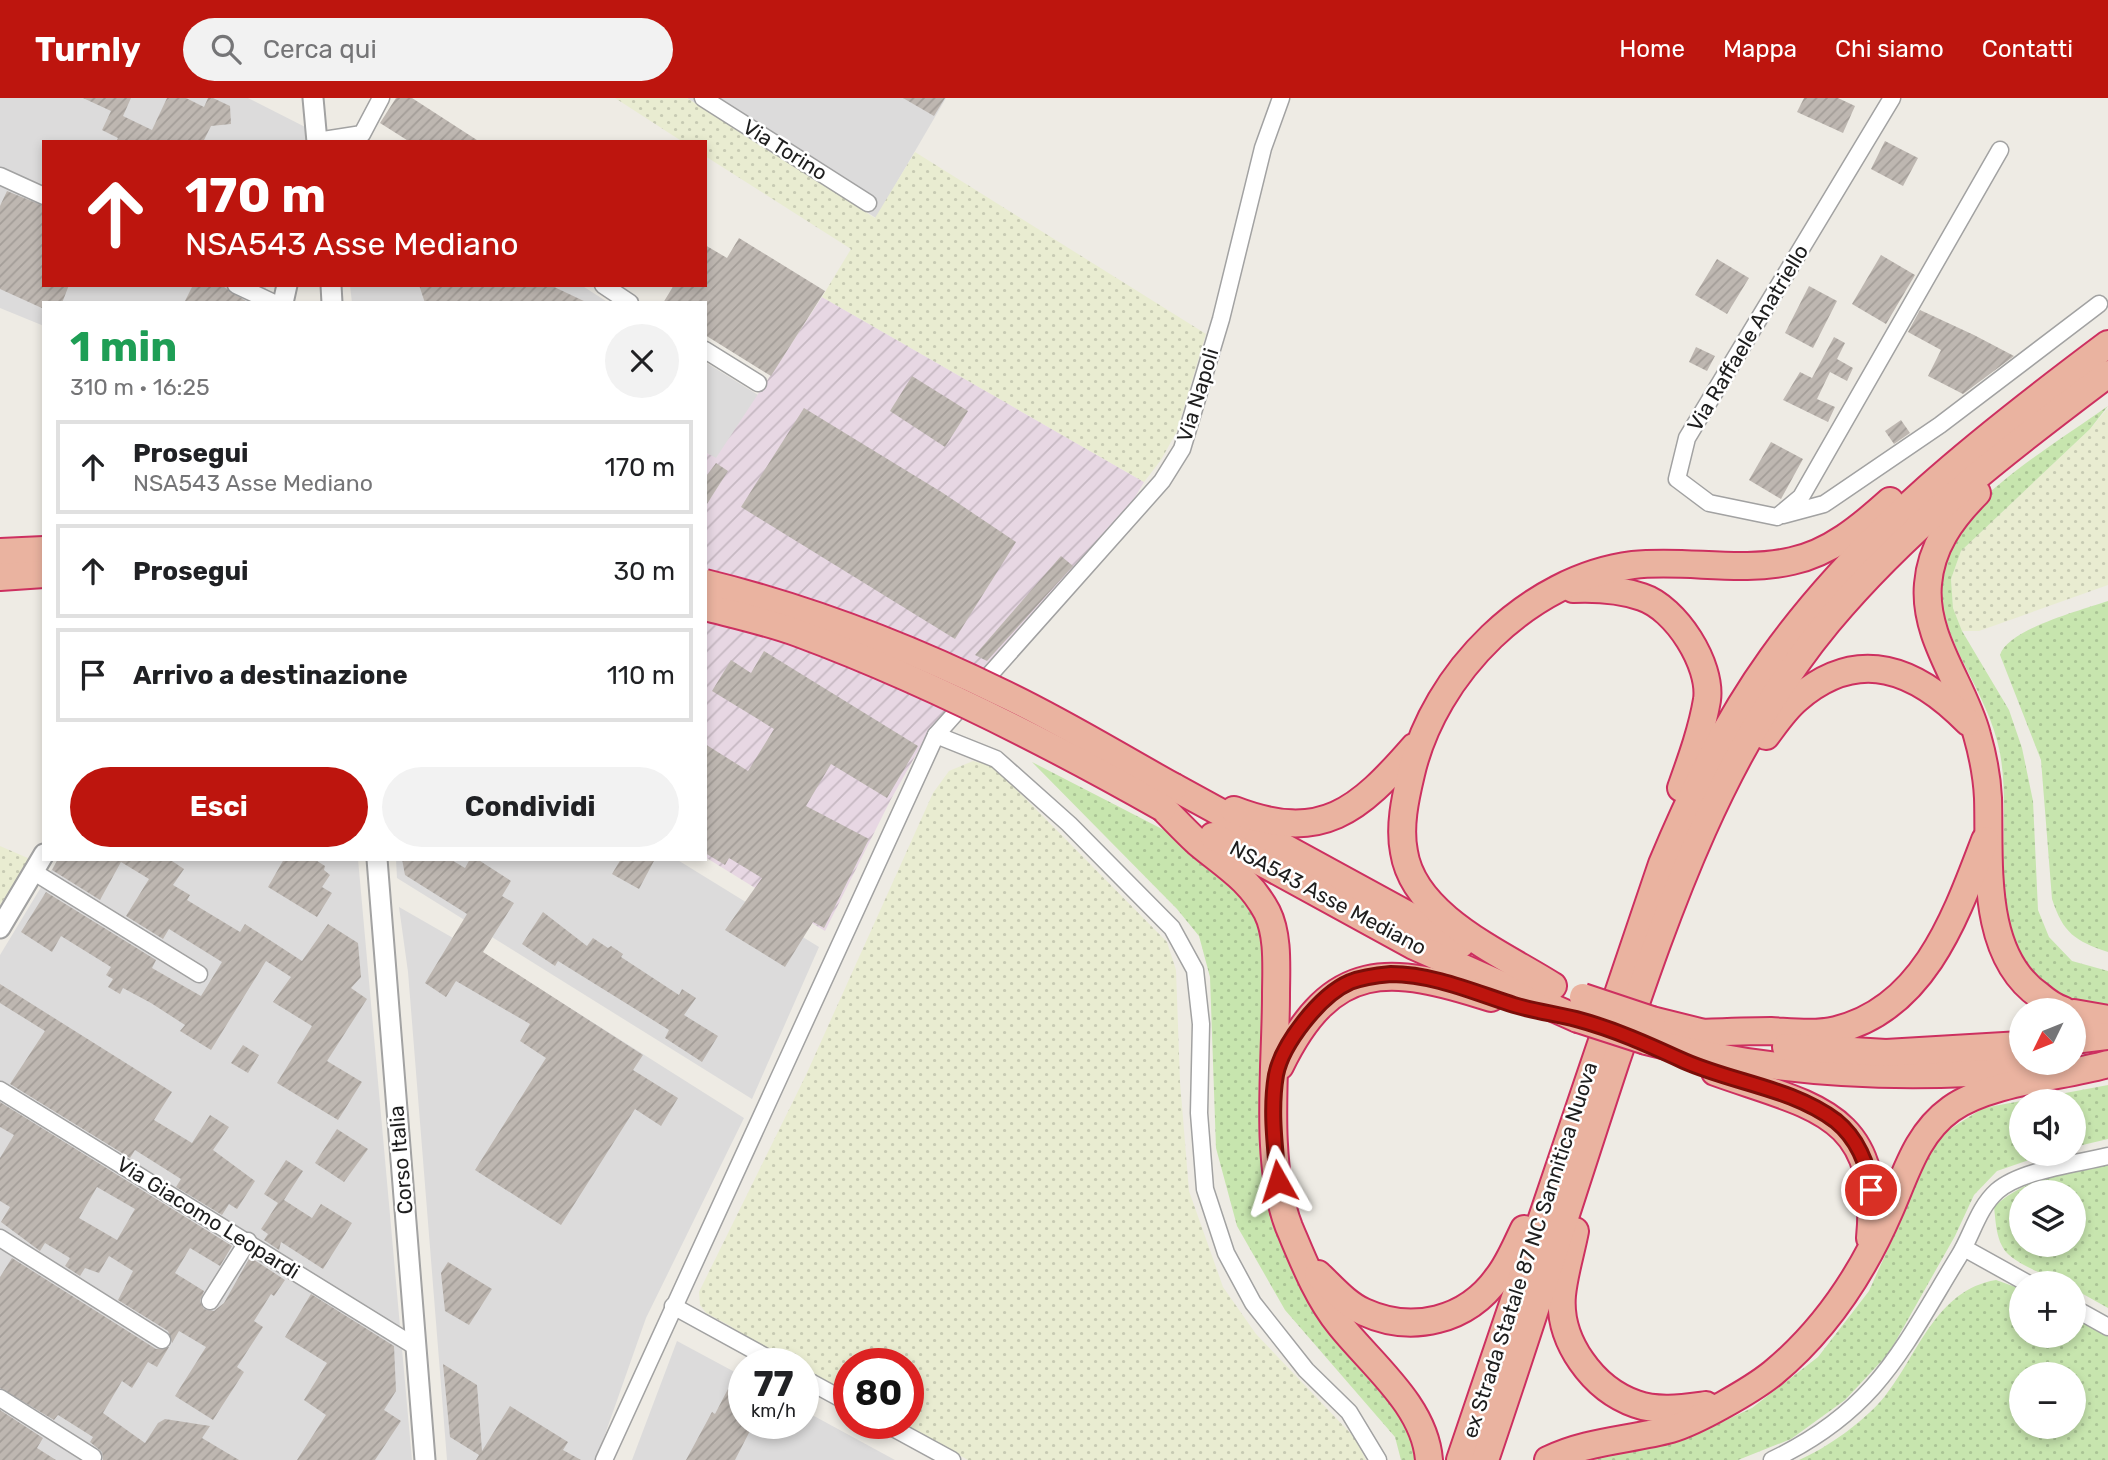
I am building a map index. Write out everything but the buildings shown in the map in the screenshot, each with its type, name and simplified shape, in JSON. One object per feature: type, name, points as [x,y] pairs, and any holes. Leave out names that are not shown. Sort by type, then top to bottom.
[{"type":"highway","name":"ex Strada Statale 87 NC Sannitica Nuova","points":[[1485,1460],[1571,1159],[1662,864],[1702,775],[1738,710],[1771,659],[1812,607],[1909,504],[2015,415],[2108,344]]},
{"type":"highway","name":"ex Strada Statale 87 NC Sannitica Nuova","points":[[1460,1460],[1571,1159],[1683,874],[1719,791],[1757,723],[1828,622],[1923,521],[2108,374]]},
{"type":"highway","points":[[2044,998],[2031,990],[2013,969],[1995,915],[1987,835],[1988,798],[1976,731],[1931,621],[1928,586],[1934,552],[1951,522],[2063,408]]},
{"type":"highway","points":[[1168,797],[1285,822],[1318,822],[1352,810],[1380,786],[1418,743],[1434,711],[1459,674],[1514,617],[1543,597],[1598,571],[1634,565],[1758,565],[1792,561],[1829,547],[1866,522],[1919,475],[1950,453],[2015,415]]},
{"type":"highway","points":[[0,552],[42,550]]},
{"type":"highway","points":[[0,577],[42,575]]},
{"type":"highway","name":"NSA543 Asse Mediano","points":[[707,584],[805,610],[1001,692],[1414,946],[1580,1008],[1752,1065],[1846,1075],[1942,1076],[2108,1062]]},
{"type":"highway","points":[[1561,589],[1607,588],[1645,597],[1690,638],[1702,667],[1707,698],[1674,809],[1662,864]]},
{"type":"highway","name":"NSA543 Asse Mediano","points":[[707,608],[795,632],[892,670],[987,713],[1168,797],[1425,926],[1553,986],[1580,1008]]},
{"type":"highway","points":[[1719,791],[1797,699],[1832,677],[1862,668],[1891,670],[1915,679],[1943,696],[1976,731]]},
{"type":"highway","points":[[1418,743],[1402,823],[1404,854],[1415,883],[1435,909],[1461,930],[1553,986]]},
{"type":"highway","points":[[1168,797],[1197,842],[1231,866],[1251,888],[1268,914],[1275,940],[1276,973],[1273,1127],[1278,1181],[1288,1223],[1321,1296],[1339,1324],[1391,1383],[1415,1417],[1429,1460]]},
{"type":"highway","points":[[1701,1033],[1833,1031],[1867,1020],[1898,999],[1943,941],[1959,909],[1987,835]]},
{"type":"highway","points":[[1276,1073],[1296,1032],[1319,1005],[1350,982],[1391,974],[1429,980],[1518,1006],[1580,1008]]},
{"type":"highway","points":[[2086,1015],[2108,1019]]},
{"type":"highway","points":[[1649,1031],[1685,1061],[1810,1104],[1838,1123],[1857,1145],[1869,1174],[1873,1206],[1869,1250]]},
{"type":"highway","name":"NSA543 Asse Mediano","points":[[1649,1031],[1701,1033],[1765,1044],[1846,1052],[1939,1052],[2009,1046]]},
{"type":"highway","points":[[2086,1039],[2108,1036]]},
{"type":"highway","points":[[1548,1460],[1611,1441],[1673,1429],[1726,1402],[1770,1375],[1810,1341],[1839,1304],[1869,1250],[1924,1135],[1951,1109],[1986,1092],[2108,1062]]},
{"type":"highway","points":[[1304,1260],[1337,1293],[1362,1311],[1395,1323],[1439,1322],[1465,1308],[1498,1279],[1571,1159]]},
{"type":"highway","points":[[1571,1159],[1578,1217],[1562,1296],[1567,1334],[1584,1366],[1610,1392],[1638,1405],[1677,1409],[1726,1402]]},
{"type":"street","points":[[313,98],[317,140]]},
{"type":"street","points":[[342,140],[368,138],[381,98]]},
{"type":"street","name":"Via Torino","points":[[703,98],[868,203]]},
{"type":"street","name":"Via Napoli","points":[[604,1460],[936,735],[1162,481],[1182,449],[1221,319],[1263,148],[1281,98]]},
{"type":"street","name":"Via Raffaele Anatriello","points":[[1777,517],[1709,503],[1677,479],[1687,438],[1892,98]]},
{"type":"street","points":[[1777,517],[1801,497],[2000,150]]},
{"type":"street","points":[[0,176],[42,195]]},
{"type":"street","points":[[243,287],[282,298]]},
{"type":"street","points":[[606,287],[628,301]]},
{"type":"street","points":[[1777,517],[1824,504],[1940,425],[2099,304]]},
{"type":"street","points":[[707,351],[758,383]]},
{"type":"street","points":[[936,735],[996,759],[1069,824],[1172,929],[1195,970],[1201,1024],[1199,1113],[1205,1189],[1226,1253],[1253,1303],[1306,1370],[1349,1412],[1378,1460]]},
{"type":"street","points":[[0,928],[42,858]]},
{"type":"street","name":"Corso Italia","points":[[377,861],[425,1460]]},
{"type":"street","points":[[34,872],[199,974]]},
{"type":"street","name":"Via Giacomo Leopardi","points":[[0,1090],[416,1347]]},
{"type":"street","points":[[1772,1460],[1812,1440],[1852,1412],[1881,1380],[1996,1192],[2019,1178],[2108,1156]]},
{"type":"street","points":[[0,1238],[162,1340]]},
{"type":"street","points":[[209,1301],[248,1241]]},
{"type":"street","points":[[1964,1248],[2009,1273]]},
{"type":"street","points":[[673,1306],[750,1348]]},
{"type":"street","points":[[2086,1315],[2108,1327]]},
{"type":"street","points":[[0,1398],[93,1457]]},
{"type":"street","points":[[913,1439],[952,1460]]},
{"type":"shaded area","points":[[0,98],[248,98],[315,132],[314,140],[42,140],[42,287],[266,287],[265,301],[42,301],[42,325],[0,308]]},
{"type":"shaded area","points":[[687,98],[946,98],[876,218]]},
{"type":"shaded area","points":[[350,287],[584,287],[606,301],[352,301]]},
{"type":"shaded area","points":[[822,297],[1144,482],[1131,504],[931,728],[890,801],[825,931],[707,858],[707,453],[716,458]]},
{"type":"shaded area","points":[[707,363],[758,395],[716,459],[707,453]]},
{"type":"shaded area","points":[[57,861],[358,861],[412,1460],[0,1460],[0,955]]},
{"type":"shaded area","points":[[396,861],[679,861],[819,947],[752,1099],[397,878]]},
{"type":"shaded area","points":[[399,907],[467,946],[469,944],[744,1118],[646,1318],[596,1460],[447,1460],[408,972]]},
{"type":"shaded area","points":[[677,1341],[728,1368],[728,1439],[819,1439],[819,1419],[833,1426],[833,1439],[856,1439],[895,1460],[632,1460]]},
{"type":"green space","points":[[615,98],[687,98],[875,218],[915,152],[1206,334],[1177,431],[1161,460],[1144,482],[822,297],[851,249],[707,157],[707,140],[680,140]]},
{"type":"green space","points":[[2108,406],[2090,429],[1961,551],[1951,579],[1953,608],[1962,631],[2009,710],[2022,748],[2033,801],[2038,910],[2049,937],[2072,961],[2108,971],[2108,1007],[2086,1004],[2086,998],[2067,998],[2054,992],[2036,979],[2016,946],[2004,893],[2004,808],[2000,753],[1982,699],[1947,625],[1942,599],[1941,572],[1949,543],[1960,525],[1996,487]]},
{"type":"green space","points":[[2108,408],[2108,585],[1979,631],[1962,631],[1953,608],[1951,579],[1961,551],[2090,429]]},
{"type":"green space","points":[[2108,601],[2108,952],[2087,944],[2072,934],[2056,911],[2052,899],[2041,760],[2000,655],[2006,646],[2031,629]]},
{"type":"green space","points":[[973,761],[989,765],[1167,942],[1176,970],[1180,1082],[1189,1191],[1223,1287],[1256,1334],[1355,1438],[1366,1460],[968,1460],[924,1436],[924,1348],[833,1348],[833,1386],[819,1379],[819,1348],[760,1348],[740,1338],[732,1327],[706,1313],[700,1305],[699,1292],[806,1075],[933,793],[949,771]]},
{"type":"green space","points":[[1032,762],[1195,846],[1261,914],[1281,1240],[1416,1432],[1422,1460],[1401,1460],[1395,1437],[1285,1310],[1237,1226],[1216,1148],[1210,977],[1199,936],[1177,909]]},
{"type":"green space","points":[[0,846],[30,859],[0,905]]},
{"type":"green space","points":[[2108,1085],[2108,1139],[2086,1144],[2086,1089]]},
{"type":"green space","points":[[2009,1103],[2009,1166],[2011,1166],[1997,1171],[1974,1195],[1955,1236],[1889,1353],[1845,1400],[1791,1439],[1738,1460],[1581,1460],[1683,1440],[1752,1408],[1818,1357],[1869,1291],[1901,1220],[1925,1156],[1944,1133],[1983,1108]]},
{"type":"green space","points":[[2108,1164],[2108,1308],[2086,1296],[2086,1271],[2036,1271],[2012,1257],[2086,1257],[2086,1180],[2042,1180]]},
{"type":"green space","points":[[2009,1195],[2009,1255],[1997,1232],[1994,1207]]},
{"type":"green space","points":[[1996,1280],[2009,1285],[2009,1348],[2086,1348],[2086,1323],[2108,1335],[2108,1460],[1799,1460],[1845,1433],[1877,1405],[1931,1326],[1958,1296],[1975,1286]]},
{"type":"route","points":[[1278,1181],[1273,1127],[1276,1073],[1296,1032],[1319,1005],[1350,982],[1391,974],[1429,980],[1518,1006],[1578,1019],[1646,1041],[1685,1061],[1720,1074],[1810,1104],[1838,1123],[1857,1145],[1869,1174],[1871,1190]]}]
